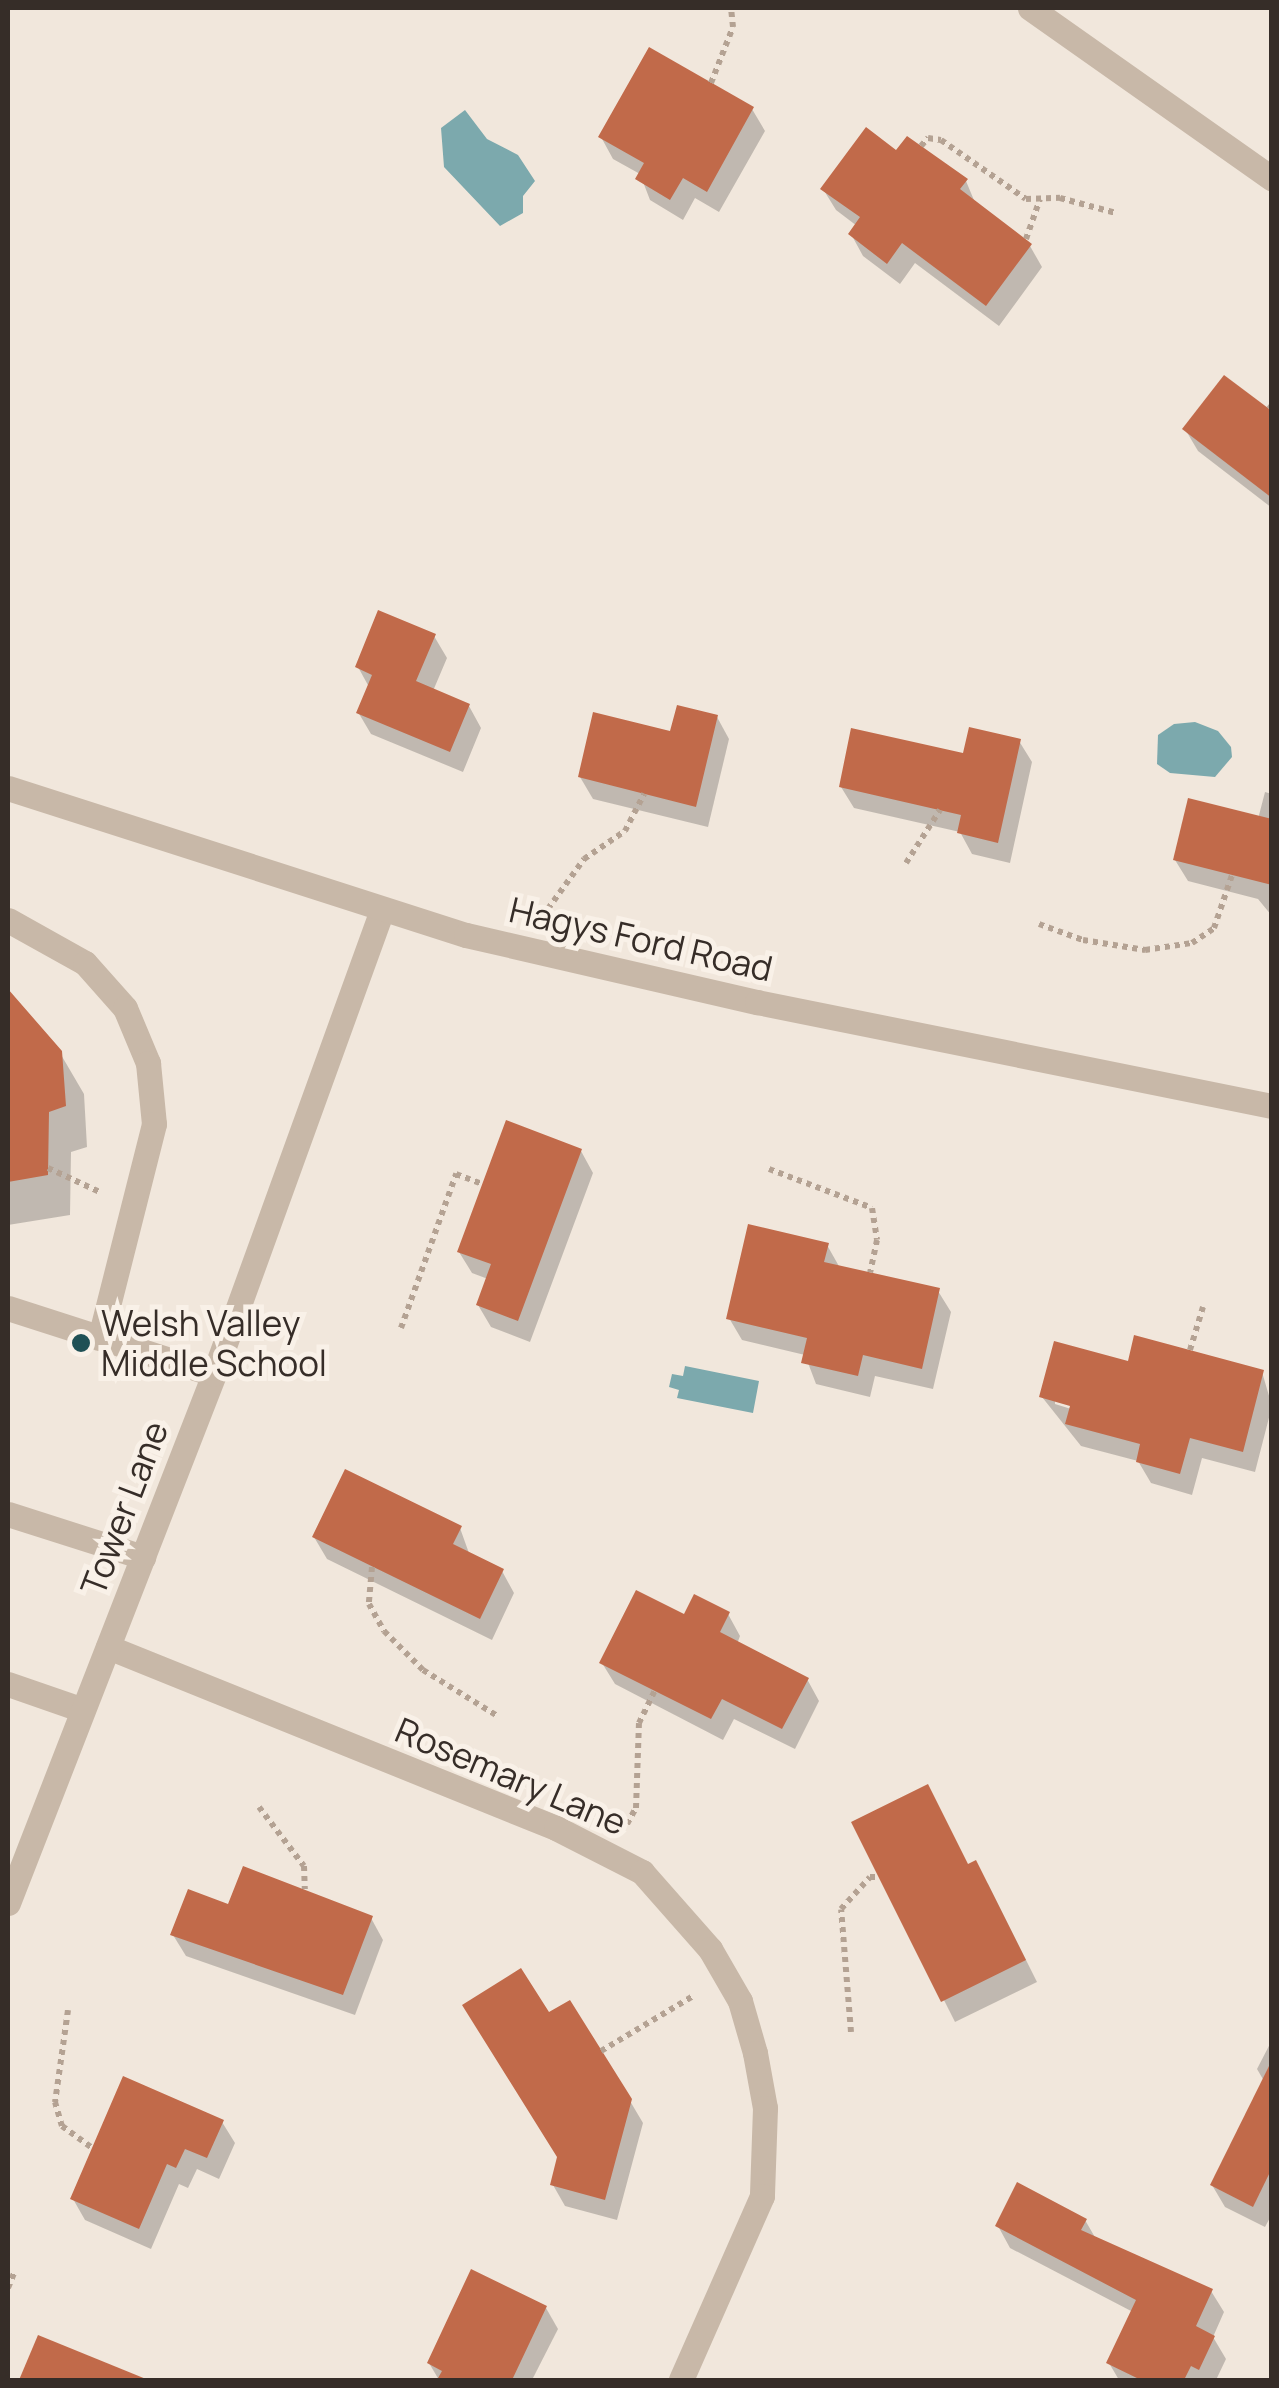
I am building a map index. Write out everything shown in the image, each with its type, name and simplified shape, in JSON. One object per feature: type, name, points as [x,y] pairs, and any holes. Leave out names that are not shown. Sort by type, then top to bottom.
[{"type":"street","points":[[1030,8],[1272,179]]},
{"type":"street","name":"Hagys Ford Road","points":[[8,788],[382,912],[526,948],[1272,1106]]},
{"type":"street","name":"Tower Lane","points":[[8,1903],[214,1374],[382,912]]},
{"type":"street","points":[[8,920],[84,963],[125,1008],[148,1064],[154,1124],[100,1338]]},
{"type":"street","points":[[8,1308],[214,1374]]},
{"type":"street","points":[[8,1514],[143,1557]]},
{"type":"street","name":"Rosemary Lane","points":[[108,1647],[642,1872],[727,1977],[740,2001],[765,2108],[762,2196],[681,2380]]},
{"type":"street","points":[[8,1684],[83,1710]]},
{"type":"path","points":[[711,83],[733,27],[731,8]]},
{"type":"path","points":[[921,146],[928,138],[940,140],[1026,199],[1116,213]]},
{"type":"path","points":[[1026,240],[1040,199]]},
{"type":"path","points":[[526,948],[553,893],[584,859],[624,832],[644,794]]},
{"type":"path","points":[[906,863],[940,810]]},
{"type":"path","points":[[1040,924],[1083,940],[1145,950],[1192,943],[1214,928],[1232,875]]},
{"type":"path","points":[[48,1168],[96,1188],[132,1218]]},
{"type":"path","points":[[769,1169],[872,1208],[877,1240],[870,1272]]},
{"type":"path","points":[[402,1328],[456,1174],[482,1184]]},
{"type":"path","points":[[1190,1350],[1203,1308]]},
{"type":"path","points":[[372,1567],[369,1604],[384,1631],[423,1670],[499,1717]]},
{"type":"path","points":[[609,1855],[636,1808],[640,1723],[655,1690]]},
{"type":"path","points":[[259,1806],[304,1866],[305,1889]]},
{"type":"path","points":[[851,2032],[841,1909],[870,1876],[879,1877]]},
{"type":"path","points":[[601,2050],[727,1977]]},
{"type":"path","points":[[68,2010],[55,2102],[62,2126],[92,2148]]},
{"type":"path","points":[[8,2288],[14,2273]]},
{"type":"water","points":[[465,110],[487,139],[518,155],[535,181],[523,196],[523,213],[500,226],[444,167],[441,128]]},
{"type":"water","points":[[1195,722],[1218,731],[1231,747],[1232,757],[1215,777],[1170,773],[1157,764],[1158,735],[1174,724]]},
{"type":"water","points":[[685,1366],[759,1381],[753,1413],[677,1398],[679,1390],[669,1387],[672,1374],[683,1376]]},
{"type":"building","points":[[649,47],[754,107],[707,192],[683,178],[670,200],[635,179],[644,163],[598,137]]},
{"type":"building","points":[[866,127],[896,150],[907,136],[968,179],[960,189],[1032,244],[986,306],[902,243],[887,264],[848,234],[860,217],[820,189]]},
{"type":"building","points":[[1224,375],[1272,411],[1272,498],[1182,429]]},
{"type":"building","points":[[378,610],[436,634],[416,681],[470,704],[450,752],[356,713],[372,675],[355,667]]},
{"type":"building","points":[[677,705],[718,715],[696,807],[578,777],[593,712],[670,731]]},
{"type":"building","points":[[969,727],[1021,739],[998,843],[957,833],[961,815],[839,787],[851,728],[963,753]]},
{"type":"building","points":[[1188,798],[1272,819],[1272,885],[1173,860]]},
{"type":"building","points":[[8,989],[62,1051],[66,1106],[49,1112],[48,1175],[8,1182]]},
{"type":"building","points":[[506,1120],[582,1149],[518,1321],[476,1305],[491,1264],[457,1252]]},
{"type":"building","points":[[748,1224],[829,1243],[824,1262],[940,1288],[922,1369],[863,1355],[858,1376],[801,1363],[807,1338],[726,1319]]},
{"type":"building","points":[[1134,1335],[1264,1370],[1243,1452],[1190,1438],[1180,1474],[1136,1462],[1140,1444],[1065,1424],[1070,1406],[1039,1397],[1054,1341],[1128,1361]]},
{"type":"building","points":[[345,1469],[462,1526],[453,1544],[504,1569],[480,1619],[312,1537]]},
{"type":"building","points":[[636,1590],[684,1614],[694,1594],[730,1612],[720,1632],[809,1678],[782,1729],[722,1699],[711,1719],[599,1663]]},
{"type":"building","points":[[928,1784],[968,1864],[976,1860],[1026,1960],[941,2002],[851,1822]]},
{"type":"building","points":[[243,1866],[373,1916],[343,1995],[170,1935],[188,1889],[228,1904]]},
{"type":"building","points":[[521,1968],[549,2012],[570,2000],[632,2099],[605,2200],[550,2185],[557,2157],[462,2005]]},
{"type":"building","points":[[1272,2060],[1272,2168],[1253,2207],[1210,2185]]},
{"type":"building","points":[[123,2076],[224,2120],[207,2158],[185,2149],[176,2168],[167,2164],[139,2229],[70,2199]]},
{"type":"building","points":[[1017,2182],[1087,2219],[1081,2230],[1213,2289],[1196,2326],[1215,2336],[1199,2370],[1191,2366],[1184,2380],[1141,2380],[1106,2363],[1136,2300],[995,2226]]},
{"type":"building","points":[[471,2269],[547,2306],[512,2380],[437,2380],[442,2371],[427,2363]]},
{"type":"building","points":[[38,2335],[146,2379],[146,2380],[19,2380]]},
{"type":"place","name":"Welsh Valley Middle School","points":[[81,1343]]}]
